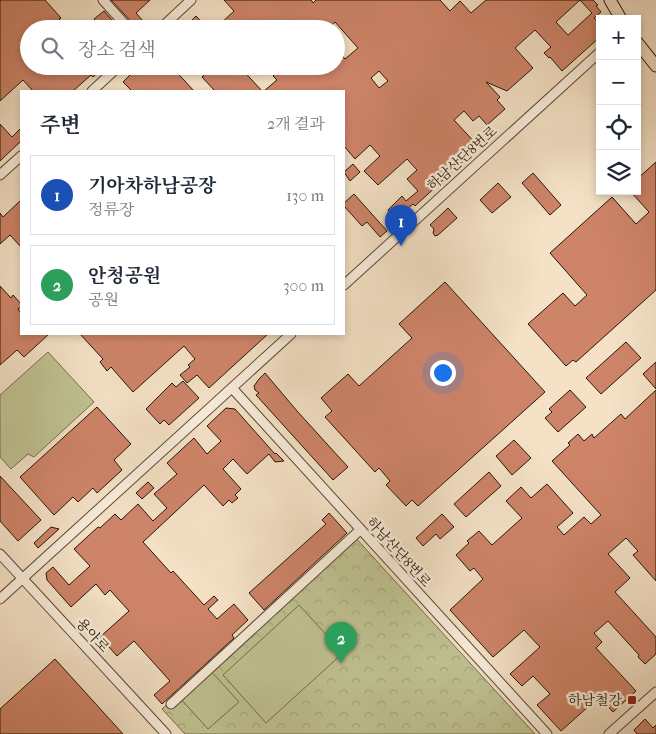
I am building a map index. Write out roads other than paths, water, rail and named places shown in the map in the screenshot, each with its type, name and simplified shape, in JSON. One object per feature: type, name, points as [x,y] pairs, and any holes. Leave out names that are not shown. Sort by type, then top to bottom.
[{"type":"main road","points":[[610,0],[619,15]]},
{"type":"main road","points":[[641,47],[656,66]]},
{"type":"street","points":[[103,0],[121,20]]},
{"type":"street","points":[[170,20],[192,0]]},
{"type":"street","name":"하남산단8번로","points":[[345,284],[596,56]]},
{"type":"street","points":[[93,90],[109,75]]},
{"type":"street","points":[[0,175],[20,157]]},
{"type":"street","points":[[0,599],[290,335]]},
{"type":"street","name":"하남산단8번로","points":[[232,388],[547,734]]},
{"type":"street","points":[[171,704],[360,530]]},
{"type":"street","name":"용아로","points":[[0,554],[166,734]]},
{"type":"street","points":[[610,734],[656,692]]},
{"type":"place","name":"기아차하남공장","points":[[401,246]]},
{"type":"place","name":"안청공원","points":[[341,663]]},
{"type":"place","name":"하남철강","points":[[632,700]]}]
